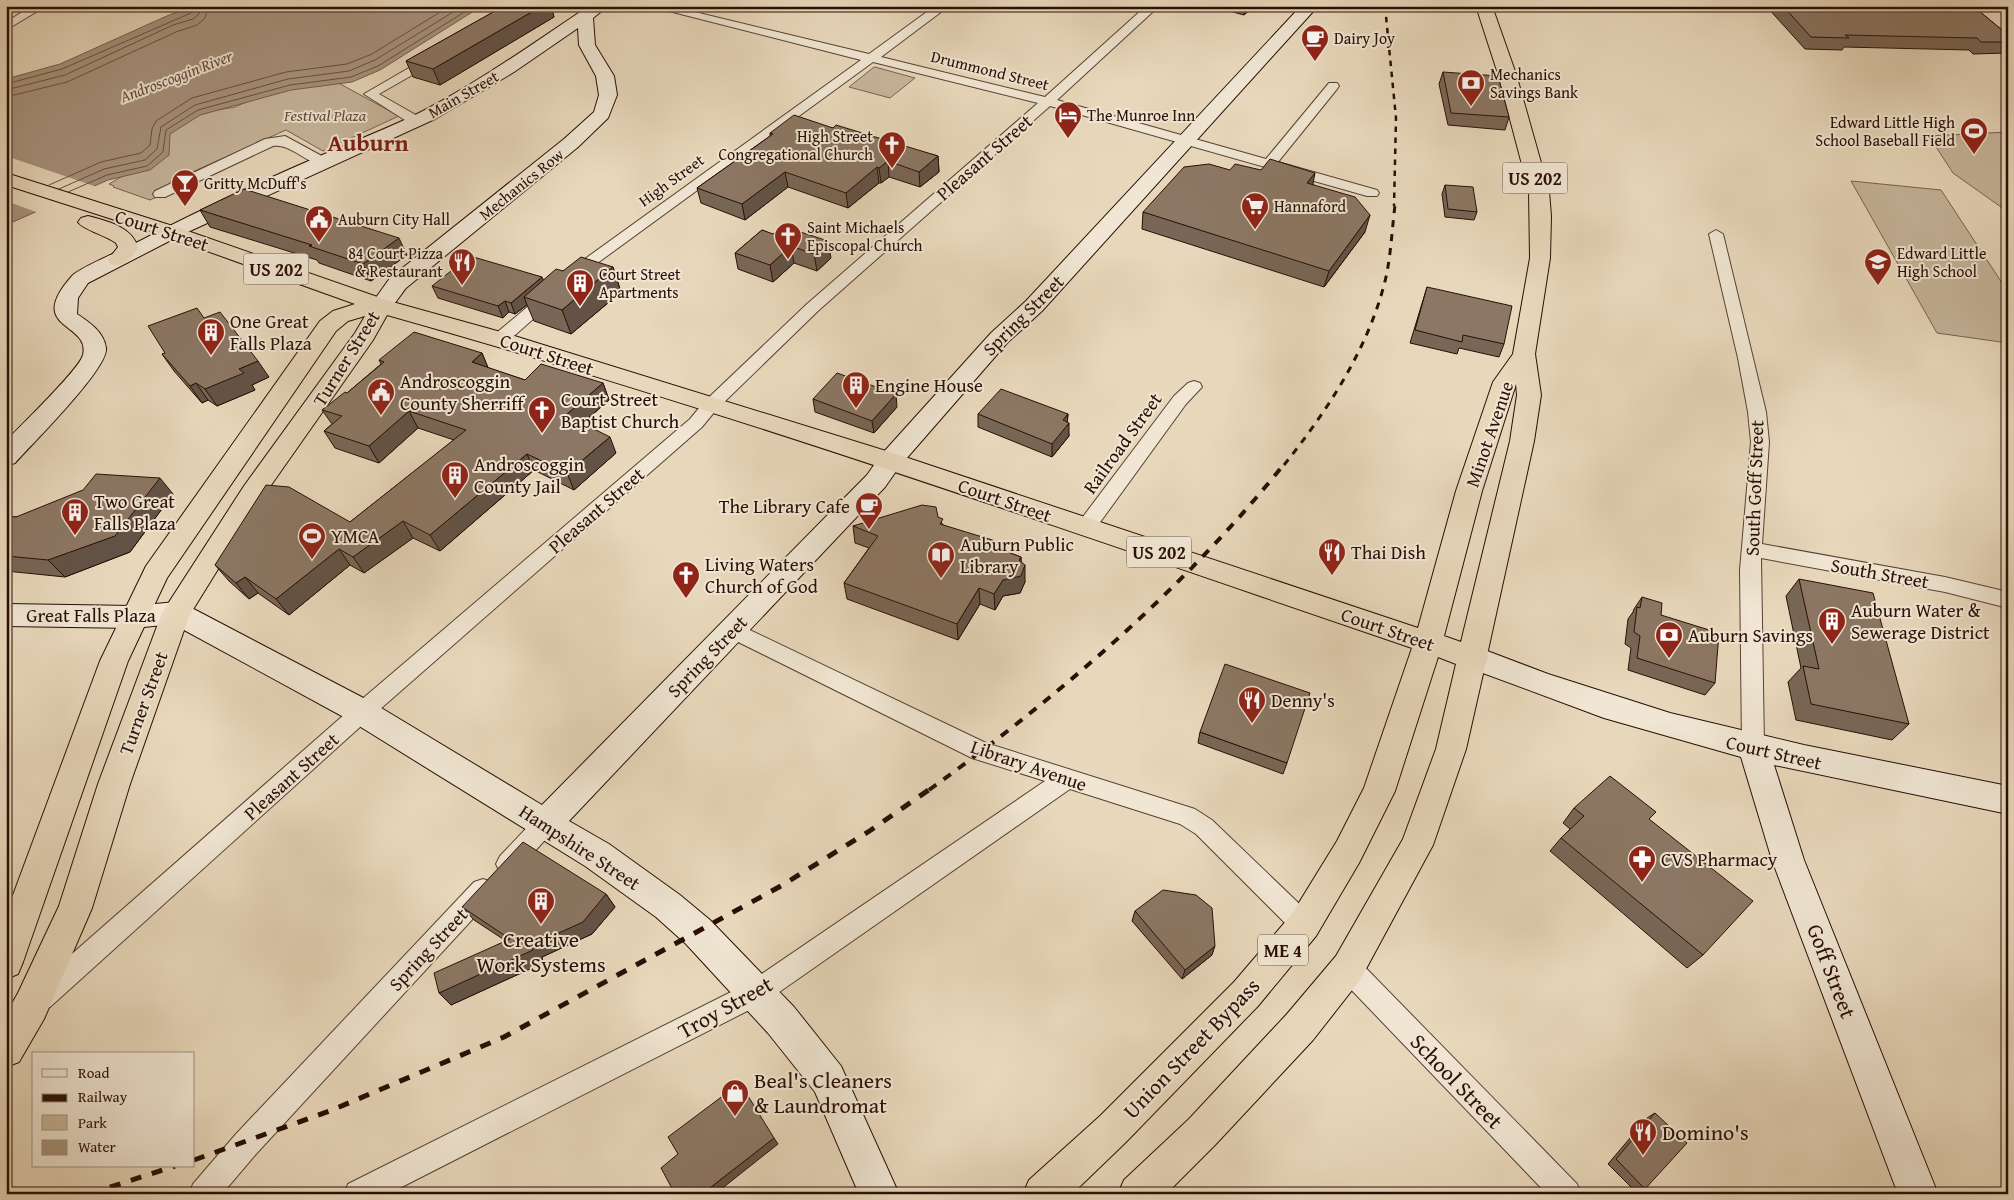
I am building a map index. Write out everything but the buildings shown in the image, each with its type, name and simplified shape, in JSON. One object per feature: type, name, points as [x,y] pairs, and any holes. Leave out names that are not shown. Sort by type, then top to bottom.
[{"type":"highway","name":"US 202","points":[[1484,6],[1507,74],[1539,191],[1542,238],[1524,354]]},
{"type":"highway","points":[[6,179],[35,188],[54,204],[83,212],[122,236],[128,248],[118,260]]},
{"type":"highway","name":"Court Street","points":[[83,212],[172,232],[381,306],[500,339],[890,461],[1474,658]]},
{"type":"highway","points":[[298,277],[328,324]]},
{"type":"highway","name":"Turner Street","points":[[6,962],[110,671],[156,573],[328,324],[343,315],[381,306]]},
{"type":"highway","name":"Turner Street","points":[[6,1049],[31,1006],[75,908],[114,784],[176,613],[253,492],[365,335],[381,306]]},
{"type":"highway","name":"Minot Avenue","points":[[1428,642],[1469,491],[1505,382],[1524,354]]},
{"type":"highway","name":"Minot Avenue","points":[[1474,658],[1522,441],[1529,395],[1524,354]]},
{"type":"highway","name":"Union Street Bypass","points":[[1043,1194],[1113,1129],[1246,994],[1304,925],[1348,852],[1379,791],[1428,642]]},
{"type":"highway","points":[[1138,1194],[1202,1132],[1261,1069],[1300,1027],[1348,968],[1417,845],[1451,749],[1474,658]]},
{"type":"street","points":[[6,27],[40,6]]},
{"type":"street","name":"Main Street","points":[[172,232],[324,160],[416,121],[508,68],[585,18],[600,6]]},
{"type":"street","name":"Drummond Street","points":[[656,6],[1047,101],[1372,193]]},
{"type":"street","name":"High Street","points":[[500,339],[586,264],[943,6]]},
{"type":"street","name":"Pleasant Street","points":[[31,1006],[362,712],[696,423],[710,406],[813,307],[1153,6]]},
{"type":"street","name":"Spring Street","points":[[204,1194],[246,1144],[546,823],[876,481],[890,461],[999,338],[1034,306],[1188,141],[1310,6]]},
{"type":"street","points":[[556,36],[586,41],[585,18]]},
{"type":"street","name":"Main Street","points":[[508,68],[575,49],[586,41]]},
{"type":"street","name":"Mechanics Row","points":[[381,306],[398,283],[571,143],[602,114],[608,95],[605,76],[586,41]]},
{"type":"street","points":[[416,121],[370,94],[448,50]]},
{"type":"street","points":[[1270,163],[1333,86]]},
{"type":"street","points":[[160,194],[270,142],[285,140],[324,160]]},
{"type":"street","points":[[6,457],[81,376],[94,357],[95,347],[91,338],[86,330],[68,317],[65,309],[67,298],[73,289],[81,279],[172,232]]},
{"type":"street","points":[[73,289],[88,284],[153,250],[172,232]]},
{"type":"street","name":"South Goff Street","points":[[1716,234],[1757,412],[1760,442],[1752,549],[1750,624],[1753,747]]},
{"type":"street","name":"Railroad Street","points":[[1086,527],[1180,400],[1194,386]]},
{"type":"street","name":"South Street","points":[[1752,549],[1809,561],[1931,581],[2008,600]]},
{"type":"street","name":"Great Falls Plaza","points":[[6,615],[134,617],[176,613]]},
{"type":"street","name":"Hampshire Street","points":[[176,613],[362,712],[546,823],[668,906],[709,942],[828,1079],[879,1194]]},
{"type":"street","name":"Library Avenue","points":[[733,630],[980,751],[1187,816],[1204,827],[1304,925]]},
{"type":"street","name":"Court Street","points":[[1474,658],[1572,696],[1725,741],[1828,765],[2008,800]]},
{"type":"street","name":"Goff Street","points":[[1753,747],[1788,860],[1918,1194]]},
{"type":"street","name":"Troy Street","points":[[358,1194],[756,994],[1067,779]]},
{"type":"street","name":"School Street","points":[[1348,968],[1567,1194]]},
{"type":"green space","points":[[874,67],[915,78],[890,98],[849,87]]},
{"type":"green space","name":"Festival Plaza","points":[[333,80],[399,116],[323,151],[286,130],[170,182],[178,188],[150,200],[109,184],[131,171],[169,124],[212,111],[235,107],[260,96]]},
{"type":"green space","name":"Edward Little High School Baseball Field","points":[[2008,132],[2008,212],[1953,173],[1929,136]]},
{"type":"green space","points":[[1851,181],[1941,190],[2008,292],[2008,343],[1937,333]]},
{"type":"water","name":"Androscoggin River","points":[[197,6],[482,6],[380,70],[352,82],[291,90],[200,115],[170,134],[169,155],[150,170],[108,180],[6,225],[6,79],[60,64],[169,15]]},
{"type":"pier","points":[[6,156],[97,187],[39,213],[6,201]]},
{"type":"railway","points":[[1385,6],[1396,118],[1394,206]]},
{"type":"railway","points":[[1284,465],[1331,400],[1346,376],[1370,328],[1386,277],[1395,205]]},
{"type":"railway","points":[[929,790],[1025,717],[1118,638],[1205,554],[1285,463]]},
{"type":"railway","points":[[195,1160],[332,1110],[504,1037],[781,886],[871,830],[930,789]]},
{"type":"railway","points":[[89,1194],[169,1168]]},
{"type":"place","name":"Dairy Joy","points":[[1315,62]]},
{"type":"place","name":"Mechanics Savings Bank","points":[[1471,107]]},
{"type":"place","name":"The Munroe Inn","points":[[1068,139]]},
{"type":"place","name":"Edward Little High School Baseball Field","points":[[1974,155]]},
{"type":"place","name":"High Street Congregational Church","points":[[892,169]]},
{"type":"place","name":"Gritty McDuff's","points":[[185,207]]},
{"type":"place","name":"Hannaford","points":[[1255,230]]},
{"type":"place","name":"Auburn City Hall","points":[[319,243]]},
{"type":"place","name":"Saint Michaels Episcopal Church","points":[[788,260]]},
{"type":"place","name":"84 Court Pizza & Restaurant","points":[[462,286]]},
{"type":"place","name":"Edward Little High School","points":[[1878,286]]},
{"type":"place","name":"Court Street Apartments","points":[[580,307]]},
{"type":"place","name":"One Great Falls Plaza","points":[[211,356]]},
{"type":"place","name":"Engine House","points":[[856,409]]},
{"type":"place","name":"Androscoggin County Sherriff","points":[[381,416]]},
{"type":"place","name":"Court Street Baptist Church","points":[[542,434]]},
{"type":"place","name":"Androscoggin County Jail","points":[[455,499]]},
{"type":"place","name":"The Library Cafe","points":[[869,530]]},
{"type":"place","name":"Two Great Falls Plaza","points":[[75,536]]},
{"type":"place","name":"YMCA","points":[[312,560]]},
{"type":"place","name":"Thai Dish","points":[[1332,576]]},
{"type":"place","name":"Auburn Public Library","points":[[941,579]]},
{"type":"place","name":"Living Waters Church of God","points":[[686,599]]},
{"type":"place","name":"Auburn Water & Sewerage District","points":[[1832,645]]},
{"type":"place","name":"Auburn Savings","points":[[1669,659]]},
{"type":"place","name":"Denny's","points":[[1252,724]]},
{"type":"place","name":"CVS Pharmacy","points":[[1642,883]]},
{"type":"place","name":"Creative Work Systems","points":[[541,925]]},
{"type":"place","name":"Beal's Cleaners & Laundromat","points":[[735,1117]]},
{"type":"place","name":"Domino's","points":[[1643,1156]]},
{"type":"district","name":"Auburn","points":[[368,142]]}]
